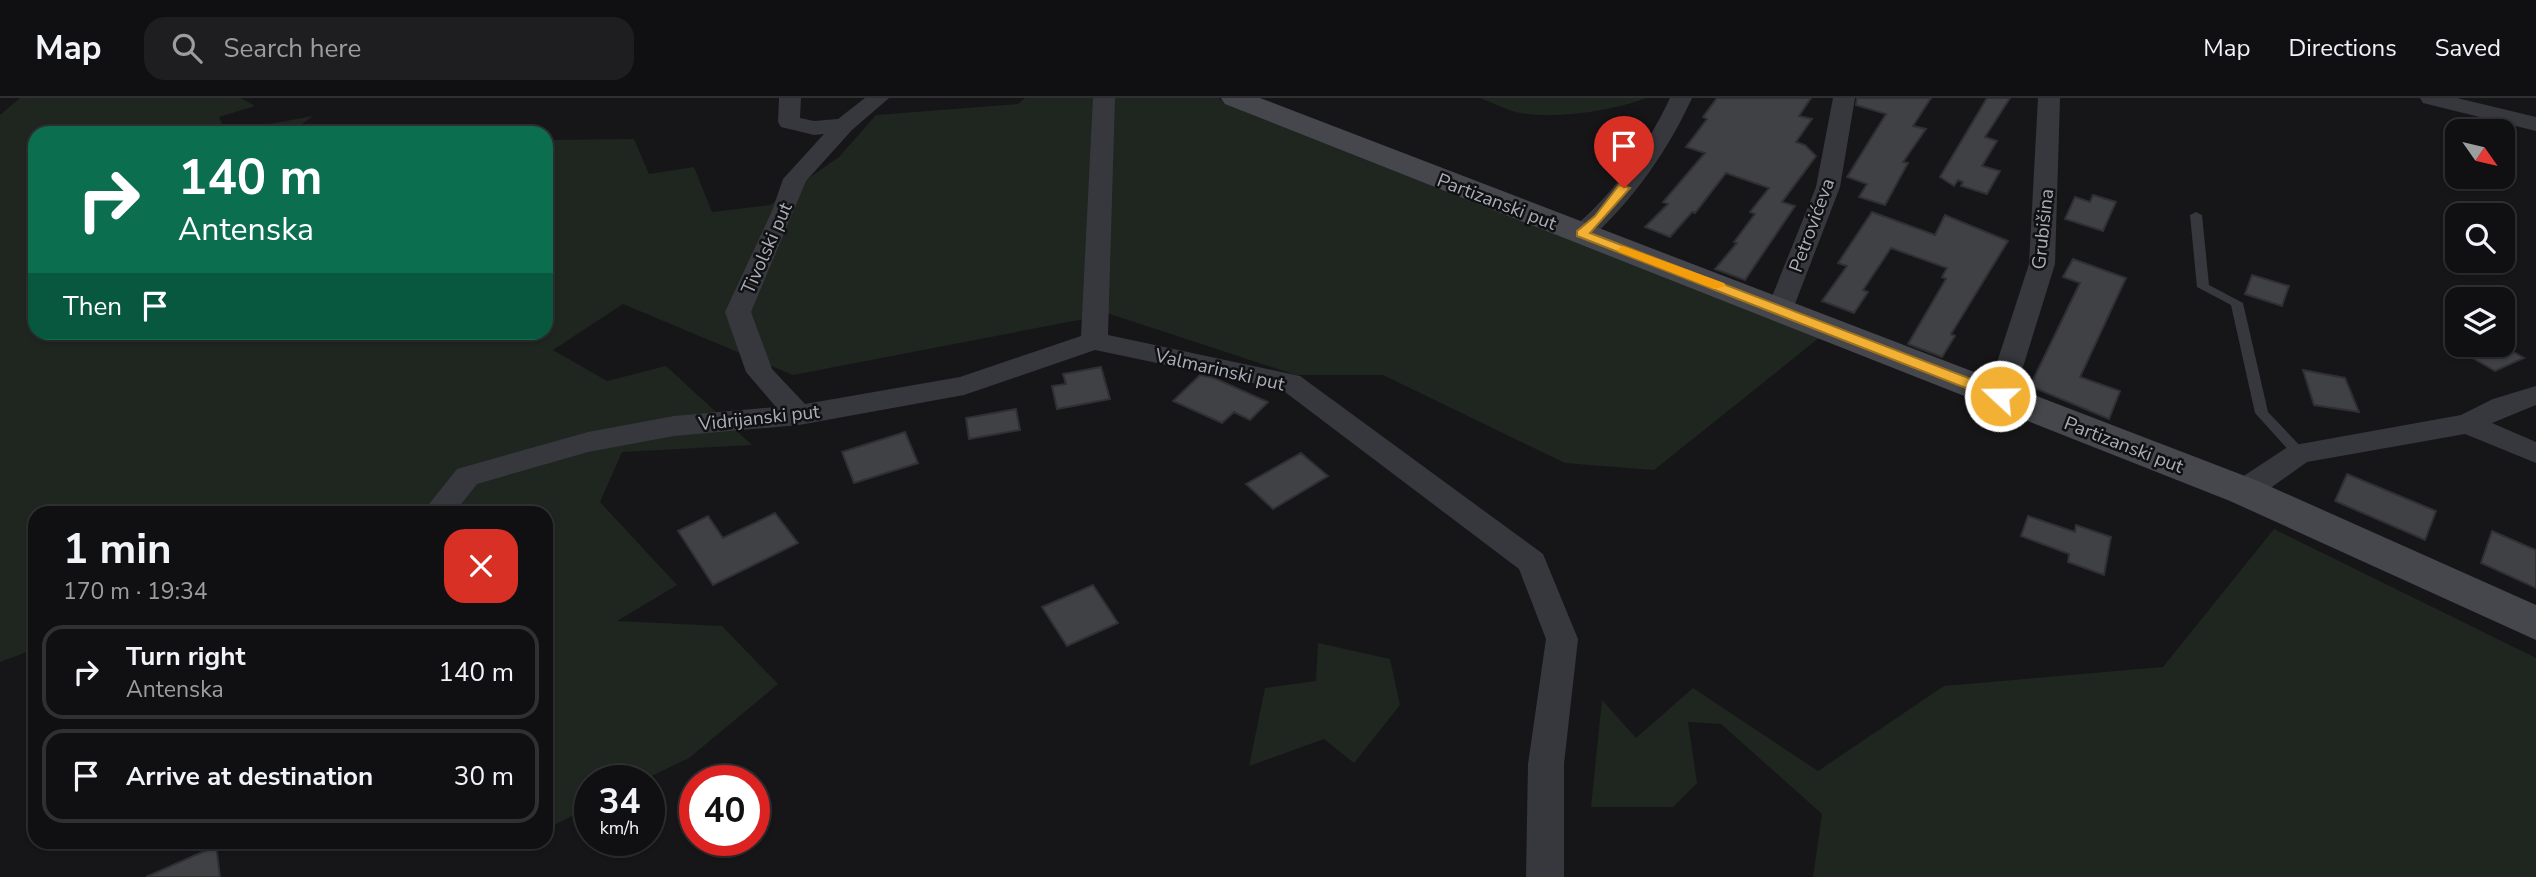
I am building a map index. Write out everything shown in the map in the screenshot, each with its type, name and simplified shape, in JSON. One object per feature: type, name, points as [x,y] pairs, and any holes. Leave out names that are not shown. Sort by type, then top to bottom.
[{"type":"street","points":[[790,98],[789,122],[814,128],[844,125]]},
{"type":"street","name":"Tivolski put","points":[[799,415],[760,372],[738,312],[784,211],[794,179],[844,125],[878,98]]},
{"type":"street","points":[[1094,341],[1104,98]]},
{"type":"street","name":"Partizanski put","points":[[1236,98],[2244,491],[2536,623]]},
{"type":"street","points":[[1581,234],[1599,218],[1656,146],[1681,98]]},
{"type":"street","name":"Petrovićeva","points":[[1780,309],[1828,187],[1844,98]]},
{"type":"street","name":"Grubišina","points":[[2000,396],[2042,264],[2049,98]]},
{"type":"street","points":[[2431,98],[2536,124]]},
{"type":"street","name":"Vidrijanski put","points":[[443,506],[467,476],[588,442],[674,426],[799,415],[964,386],[1094,341]]},
{"type":"street","name":"Valmarinski put","points":[[1094,341],[1290,383],[1532,562],[1563,639],[1546,764],[1545,877]]},
{"type":"street","points":[[2244,491],[2299,453],[2467,424],[2503,405],[2536,395]]},
{"type":"street","points":[[2467,424],[2536,453]]},
{"type":"lane","points":[[2196,215],[2203,287],[2236,303],[2262,412],[2299,453]]},
{"type":"shaded area","points":[[20,98],[241,98],[255,106],[219,117],[223,126],[28,126],[28,340],[553,340],[553,140],[634,139],[649,174],[694,167],[712,212],[770,205],[839,157],[876,115],[1018,104],[1025,98],[1218,98],[1819,338],[1654,470],[1565,463],[1383,375],[1296,375],[1110,314],[793,375],[623,304],[553,350],[607,381],[666,366],[752,445],[622,452],[600,502],[677,585],[617,621],[722,626],[778,684],[689,758],[665,769],[665,765],[574,765],[574,815],[553,826],[553,506],[28,506],[28,652],[0,662],[0,115]]},
{"type":"shaded area","points":[[1480,98],[1646,98],[1600,110],[1547,115],[1516,112]]},
{"type":"shaded area","points":[[313,116],[299,126],[259,126]]},
{"type":"shaded area","points":[[2274,529],[2536,658],[2536,877],[1813,877],[1822,814],[1721,724],[1688,722],[1697,783],[1673,807],[1591,807],[1602,700],[1636,738],[1693,688],[1818,771],[1944,686],[2163,667]]},
{"type":"shaded area","points":[[1318,643],[1390,659],[1400,705],[1354,763],[1324,739],[1249,766],[1265,688],[1316,681]]},
{"type":"building","points":[[1717,98],[1811,98],[1799,116],[1812,119],[1796,142],[1805,145],[1816,156],[1782,202],[1795,206],[1745,280],[1715,269],[1737,243],[1734,242],[1755,214],[1750,212],[1769,188],[1726,173],[1695,213],[1692,212],[1670,237],[1645,227],[1668,204],[1663,202],[1705,153],[1686,147],[1707,119],[1703,117]]},
{"type":"building","points":[[1857,98],[1931,98],[1913,126],[1926,129],[1903,162],[1908,163],[1885,205],[1859,197],[1867,184],[1847,177],[1886,114],[1856,105]]},
{"type":"building","points":[[1987,98],[2010,98],[1985,137],[1997,141],[1982,166],[2000,171],[1987,194],[1961,186],[1963,182],[1958,180],[1954,186],[1940,177]]},
{"type":"building","points":[[2093,195],[2116,202],[2103,231],[2065,219],[2075,197],[2090,202]]},
{"type":"building","points":[[1872,212],[1935,235],[1945,215],[2008,241],[1951,334],[1955,336],[1942,357],[1908,344],[1946,279],[1942,277],[1947,268],[1891,248],[1863,290],[1868,292],[1854,313],[1822,301],[1847,266],[1838,263]]},
{"type":"building","points":[[2073,259],[2126,278],[2080,377],[2120,391],[2109,419],[2030,386],[2080,283],[2063,277]]},
{"type":"building","points":[[2252,275],[2289,286],[2282,306],[2245,294]]},
{"type":"building","points":[[2515,353],[2524,358],[2495,371],[2471,357],[2515,357]]},
{"type":"building","points":[[1101,367],[1110,399],[1057,409],[1052,386],[1066,384],[1063,374]]},
{"type":"building","points":[[2303,370],[2345,378],[2359,412],[2314,405]]},
{"type":"building","points":[[1200,375],[1214,378],[1268,402],[1250,420],[1234,412],[1222,423],[1173,401]]},
{"type":"building","points":[[1016,409],[1020,430],[969,439],[966,418]]},
{"type":"building","points":[[905,432],[918,463],[854,483],[842,452]]},
{"type":"building","points":[[1301,453],[1328,476],[1273,509],[1246,484]]},
{"type":"building","points":[[2347,474],[2436,511],[2425,540],[2335,501]]},
{"type":"building","points":[[775,513],[798,543],[713,585],[678,531],[708,516],[723,538]]},
{"type":"building","points":[[2028,516],[2075,532],[2076,525],[2111,537],[2104,575],[2068,562],[2069,554],[2021,536]]},
{"type":"building","points":[[2492,531],[2536,550],[2536,588],[2481,563]]},
{"type":"building","points":[[1093,585],[1118,623],[1067,646],[1042,607]]},
{"type":"building","points":[[209,849],[216,849],[220,877],[146,877]]},
{"type":"slow traffic","points":[[1623,250],[1719,286]]},
{"type":"route","points":[[1624,188],[1599,218],[1581,234],[2000,396]]}]
